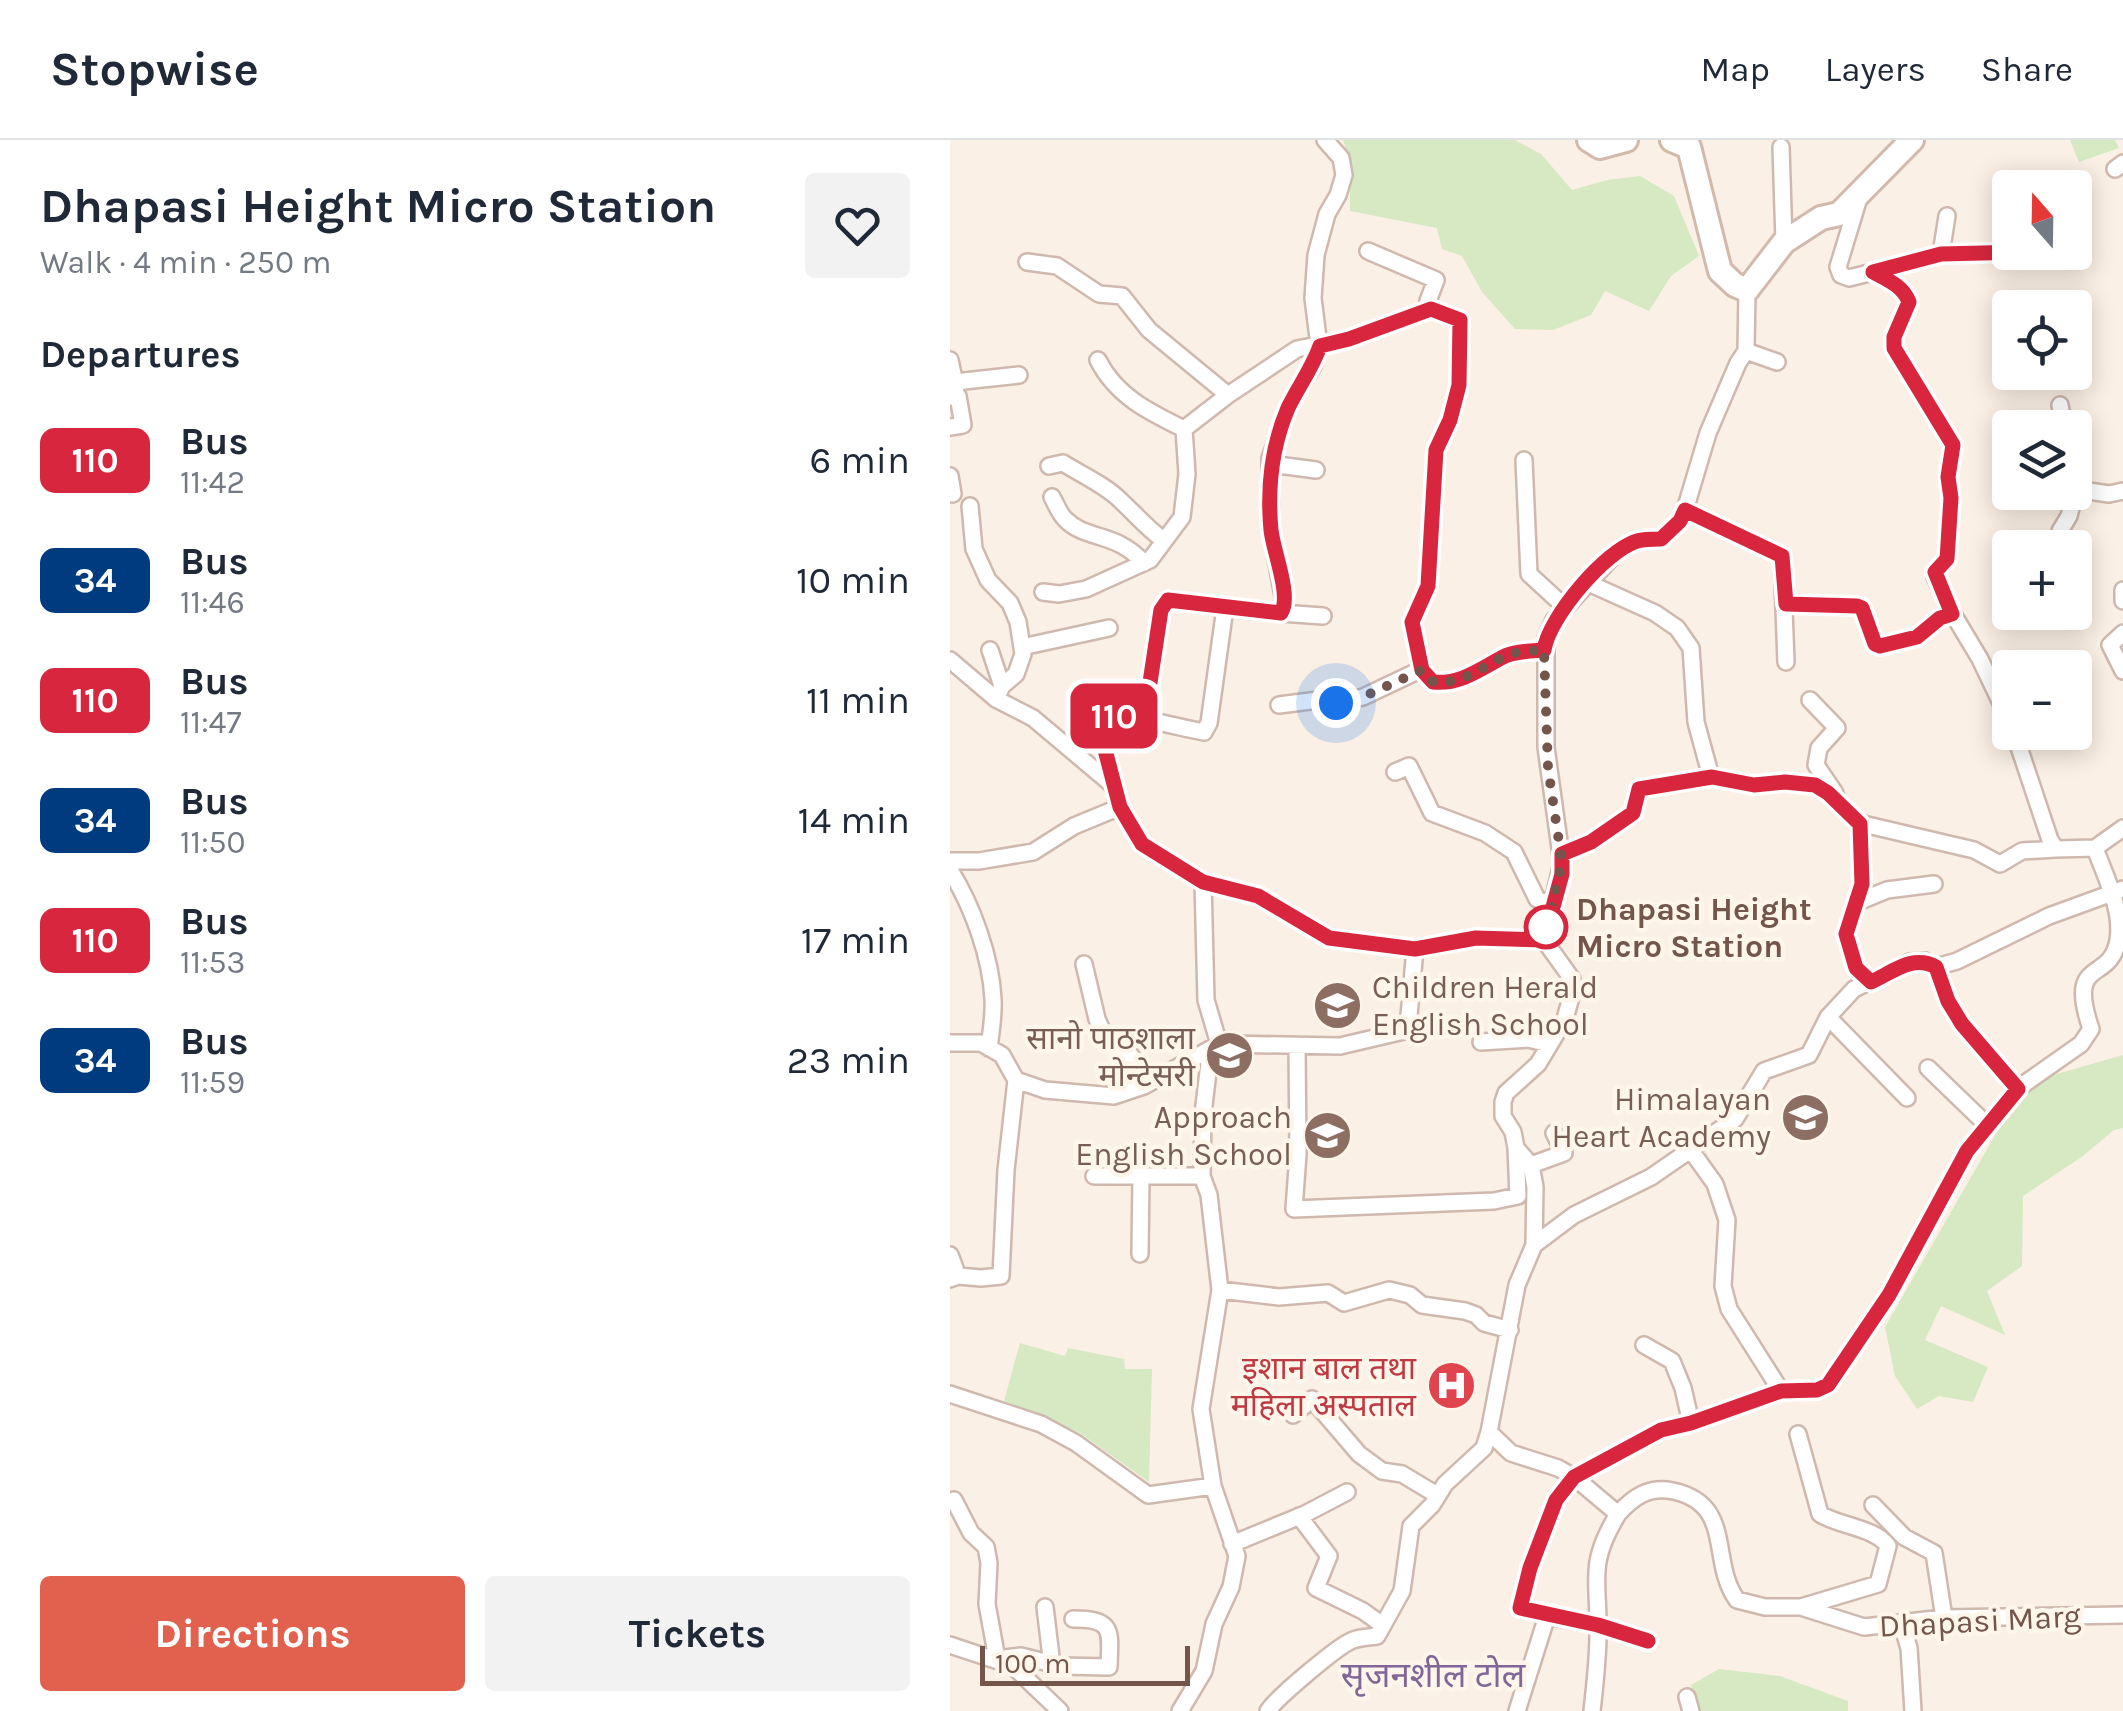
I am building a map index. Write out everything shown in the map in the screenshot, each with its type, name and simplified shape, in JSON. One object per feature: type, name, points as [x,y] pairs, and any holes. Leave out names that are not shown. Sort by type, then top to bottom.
[{"type":"street","points":[[1281,613],[1286,601],[1271,531],[1270,464],[1290,404],[1314,366],[1320,346],[1313,298],[1316,255],[1326,214],[1344,175],[1341,158],[1325,140]]},
{"type":"street","points":[[1590,140],[1600,147],[1626,140]]},
{"type":"street","points":[[1297,1048],[1294,1209],[1494,1201],[1518,1196],[1516,1148],[1513,1132],[1502,1116],[1503,1102],[1506,1093],[1538,1064],[1565,1019],[1571,998],[1572,979],[1544,940],[1562,874],[1548,768],[1544,650],[1554,620],[1618,552],[1638,540],[1661,539],[1680,521],[1708,433],[1746,351],[1748,290],[1784,242],[1822,218],[1839,214],[1910,140]]},
{"type":"street","points":[[1685,142],[1720,271],[1748,290]]},
{"type":"street","points":[[1781,148],[1784,242]]},
{"type":"street","points":[[1860,194],[1838,267],[1841,275],[1848,278],[1941,254],[1992,253]]},
{"type":"street","points":[[1941,254],[1947,216]]},
{"type":"street","points":[[1368,252],[1436,280],[1428,300],[1431,309]]},
{"type":"street","points":[[1027,262],[1058,266],[1098,294],[1122,296],[1149,330],[1228,395]]},
{"type":"street","points":[[1873,272],[1894,283],[1908,297],[1894,348],[1953,445],[1948,477],[1951,498],[1947,559],[1935,572],[1952,614],[1992,684]]},
{"type":"street","points":[[1184,430],[1297,349],[1349,339],[1431,309],[1460,320],[1459,385],[1450,420],[1436,450],[1428,586],[1412,622],[1422,670],[1433,682],[1449,683],[1492,666],[1504,656],[1544,650]]},
{"type":"street","points":[[1746,351],[1777,362]]},
{"type":"street","points":[[950,360],[963,425],[950,427]]},
{"type":"street","points":[[1098,360],[1122,393],[1184,430]]},
{"type":"street","points":[[954,392],[1020,375]]},
{"type":"street","points":[[2060,405],[2061,410]]},
{"type":"street","points":[[1042,592],[1059,594],[1086,589],[1150,560],[1182,517],[1187,474],[1184,430]]},
{"type":"street","points":[[1524,460],[1530,574],[1565,607]]},
{"type":"street","points":[[1049,466],[1064,463],[1120,499],[1130,513],[1164,540]]},
{"type":"street","points":[[1270,464],[1316,470]]},
{"type":"street","points":[[950,476],[953,494]]},
{"type":"street","points":[[2092,492],[2123,491]]},
{"type":"street","points":[[1052,498],[1063,518],[1080,530],[1124,544],[1144,563]]},
{"type":"street","points":[[970,506],[974,549],[988,580],[1010,602],[1022,647],[1016,674],[999,692]]},
{"type":"street","points":[[1685,510],[1782,556],[1786,662]]},
{"type":"street","points":[[1586,582],[1656,612],[1677,628],[1691,648],[1696,722],[1712,777]]},
{"type":"street","points":[[2123,590],[2123,601]]},
{"type":"street","points":[[1144,722],[1161,610],[1168,600],[1323,616]]},
{"type":"street","points":[[1786,604],[1862,608],[1875,644],[1880,646],[1917,637],[1940,618],[1952,614]]},
{"type":"street","points":[[1226,608],[1209,723],[1204,732],[1112,716],[1098,723],[1120,807],[1142,844],[1203,882],[1258,896],[1329,938],[1415,949],[1476,938],[1544,940]]},
{"type":"street","points":[[1022,647],[1109,628]]},
{"type":"street","points":[[2123,633],[2110,645],[2123,671]]},
{"type":"street","points":[[990,650],[999,692]]},
{"type":"street","points":[[950,660],[1033,718],[1115,787]]},
{"type":"street","points":[[1279,704],[1326,699],[1336,703],[1363,697],[1422,670]]},
{"type":"street","points":[[1810,700],[1837,728],[1819,748],[1816,765],[1845,809]]},
{"type":"street","points":[[2020,750],[2056,848]]},
{"type":"street","points":[[1394,772],[1409,766],[1432,812],[1484,833],[1514,852],[1537,899],[1551,904]]},
{"type":"street","points":[[1562,854],[1591,842],[1633,813],[1639,789],[1712,777],[1754,785],[1815,785],[1860,824],[1974,850],[2000,864],[2022,851],[2095,848],[2123,828]]},
{"type":"street","points":[[950,862],[979,862],[1033,852],[1074,826],[1120,807]]},
{"type":"street","points":[[1860,824],[1862,884],[1846,934],[1856,968],[1871,982]]},
{"type":"street","points":[[1648,1641],[1598,1625],[1520,1608],[1530,1568],[1556,1500],[1574,1477],[1661,1430],[1781,1391],[1817,1390],[1828,1385],[1889,1295],[1967,1151],[2018,1089],[2081,1044],[2092,1029],[2081,994],[2085,980],[2116,948],[2119,938],[2118,892],[2095,848]]},
{"type":"street","points":[[950,870],[963,891],[990,976],[994,1001],[989,1048]]},
{"type":"street","points":[[1180,1711],[1204,1671],[1214,1624],[1232,1587],[1236,1556],[1214,1486],[1202,1409],[1220,1290],[1209,1195],[1202,1176],[1203,1114],[1212,1048],[1206,1000],[1203,882]]},
{"type":"street","points":[[1858,902],[1887,890],[1934,884]]},
{"type":"street","points":[[1936,967],[1957,962],[2049,916],[2118,892]]},
{"type":"street","points":[[1016,1080],[1044,1090],[1114,1096],[1144,1086],[1212,1048],[1340,1046],[1404,1031],[1408,1027],[1415,949]]},
{"type":"street","points":[[1534,1245],[1574,1215],[1651,1177],[1735,1119],[1764,1071],[1809,1054],[1828,1017],[1854,988],[1910,962],[1925,961],[1936,967],[1948,1001],[1962,1024],[2018,1089]]},
{"type":"street","points":[[1084,964],[1105,1037],[1126,1046],[1144,1086]]},
{"type":"street","points":[[1828,1017],[1906,1098]]},
{"type":"street","points":[[1482,1042],[1528,1039],[1549,1044]]},
{"type":"street","points":[[950,1042],[981,1043],[1002,1056],[1016,1080],[1006,1170],[1001,1276],[954,1277],[950,1256]]},
{"type":"street","points":[[1928,1068],[1988,1126]]},
{"type":"street","points":[[1531,1165],[1564,1153],[1554,1133]]},
{"type":"street","points":[[1268,1711],[1276,1699],[1340,1647],[1354,1639],[1377,1636],[1402,1591],[1411,1526],[1484,1448],[1516,1285],[1534,1245],[1535,1187],[1531,1165],[1516,1148]]},
{"type":"street","points":[[1690,1149],[1715,1184],[1728,1220],[1724,1286],[1728,1308],[1781,1391]]},
{"type":"street","points":[[1094,1176],[1202,1176]]},
{"type":"street","points":[[1140,1254],[1141,1177]]},
{"type":"street","points":[[1220,1290],[1279,1297],[1328,1292],[1344,1303],[1389,1290],[1410,1296],[1422,1305],[1476,1315],[1484,1323],[1510,1330]]},
{"type":"street","points":[[1644,1345],[1672,1361],[1684,1388],[1691,1423]]},
{"type":"street","points":[[950,1394],[1041,1424],[1076,1443],[1148,1495],[1214,1486]]},
{"type":"street","points":[[1293,1415],[1312,1399],[1359,1454],[1382,1470],[1402,1474],[1437,1495]]},
{"type":"street","points":[[1490,1432],[1511,1453],[1574,1477],[1618,1514],[1596,1558],[1598,1625],[1592,1711]]},
{"type":"street","points":[[1798,1434],[1820,1514],[1883,1539],[1888,1546],[1878,1584],[1802,1608]]},
{"type":"street","name":"Dhapasi Marg","points":[[1618,1514],[1636,1495],[1664,1489],[1688,1494],[1709,1512],[1718,1527],[1725,1579],[1737,1600],[1765,1608],[1802,1608],[1864,1627],[1944,1618],[2123,1615]]},
{"type":"street","points":[[1232,1544],[1347,1492]]},
{"type":"street","points":[[954,1500],[986,1548],[987,1604],[997,1659]]},
{"type":"street","points":[[1874,1505],[1904,1537],[1934,1553],[1944,1618]]},
{"type":"street","points":[[1299,1516],[1329,1556],[1316,1588],[1382,1624]]},
{"type":"street","points":[[1045,1606],[1052,1664]]},
{"type":"street","points":[[1517,1711],[1547,1616]]},
{"type":"street","points":[[997,1659],[1021,1656],[1052,1664],[1109,1667],[1110,1630],[1095,1619],[1073,1619]]},
{"type":"street","points":[[1902,1625],[1909,1648],[1913,1711]]},
{"type":"street","points":[[950,1646],[997,1659],[1023,1673],[1060,1711]]},
{"type":"green space","points":[[1343,140],[1515,140],[1541,154],[1572,190],[1640,176],[1674,196],[1699,256],[1671,276],[1649,311],[1605,291],[1591,315],[1553,330],[1515,329],[1482,292],[1462,256],[1442,249],[1437,228],[1350,211],[1350,162]]},
{"type":"green space","points":[[2070,140],[2115,140],[2119,148],[2079,162]]},
{"type":"green space","points":[[2123,1055],[2123,1128],[2114,1130],[2023,1196],[2022,1266],[1987,1291],[2005,1335],[1941,1306],[1925,1340],[1988,1367],[1973,1402],[1939,1396],[1917,1409],[1895,1376],[1885,1327],[2025,1083]]},
{"type":"green space","points":[[1020,1343],[1065,1356],[1068,1348],[1124,1359],[1125,1369],[1152,1369],[1149,1482],[1080,1433],[1004,1401]]},
{"type":"green space","points":[[1719,1669],[1780,1676],[1848,1701],[1848,1711],[1698,1711],[1691,1685]]},
{"type":"bus line","name":"110","points":[[1648,1641],[1598,1625],[1520,1608],[1530,1568],[1556,1500],[1574,1477],[1661,1430],[1781,1391],[1817,1390],[1828,1385],[1889,1295],[1967,1151],[2018,1089],[1962,1024],[1948,1001],[1936,967],[1925,961],[1910,962],[1871,982],[1856,968],[1846,934],[1862,884],[1860,824],[1815,785],[1754,785],[1712,777],[1639,789],[1633,813],[1591,842],[1562,854],[1562,874],[1544,940],[1476,938],[1415,949],[1329,938],[1258,896],[1187,874],[1142,844],[1120,807],[1098,723],[1112,716],[1144,722],[1161,610],[1168,600],[1281,613],[1286,601],[1271,531],[1270,458],[1290,404],[1314,366],[1320,346],[1431,309],[1460,320],[1462,329],[1459,385],[1450,420],[1436,450],[1428,586],[1412,622],[1422,670],[1433,682],[1449,683],[1492,666],[1504,656],[1544,650],[1554,620],[1586,582],[1618,552],[1638,540],[1661,539],[1680,521],[1685,510],[1782,556],[1786,604],[1862,608],[1875,644],[1880,646],[1925,633],[1940,618],[1952,614],[1935,572],[1947,559],[1951,498],[1948,477],[1953,445],[1894,348],[1908,297],[1894,283],[1873,272],[1941,254],[1992,253]]},
{"type":"place","name":"Dhapasi Height Micro Station","points":[[1546,927]]},
{"type":"place","name":"Children Herald English School","points":[[1337,1005]]},
{"type":"place","name":"सानो पाठशाला मोन्टेसरी","points":[[1230,1056]]},
{"type":"place","name":"Himalayan Heart Academy","points":[[1806,1117]]},
{"type":"place","name":"Approach English School","points":[[1327,1135]]},
{"type":"place","name":"इशान बाल तथा महिला अस्पताल","points":[[1451,1386]]},
{"type":"district","name":"सृजनशील टोल","points":[[1433,1675]]},
{"type":"route","points":[[1336,703],[1363,697],[1422,670],[1433,682],[1449,683],[1492,666],[1504,656],[1544,650],[1546,747],[1562,854],[1562,874],[1544,940],[1546,927]]}]
